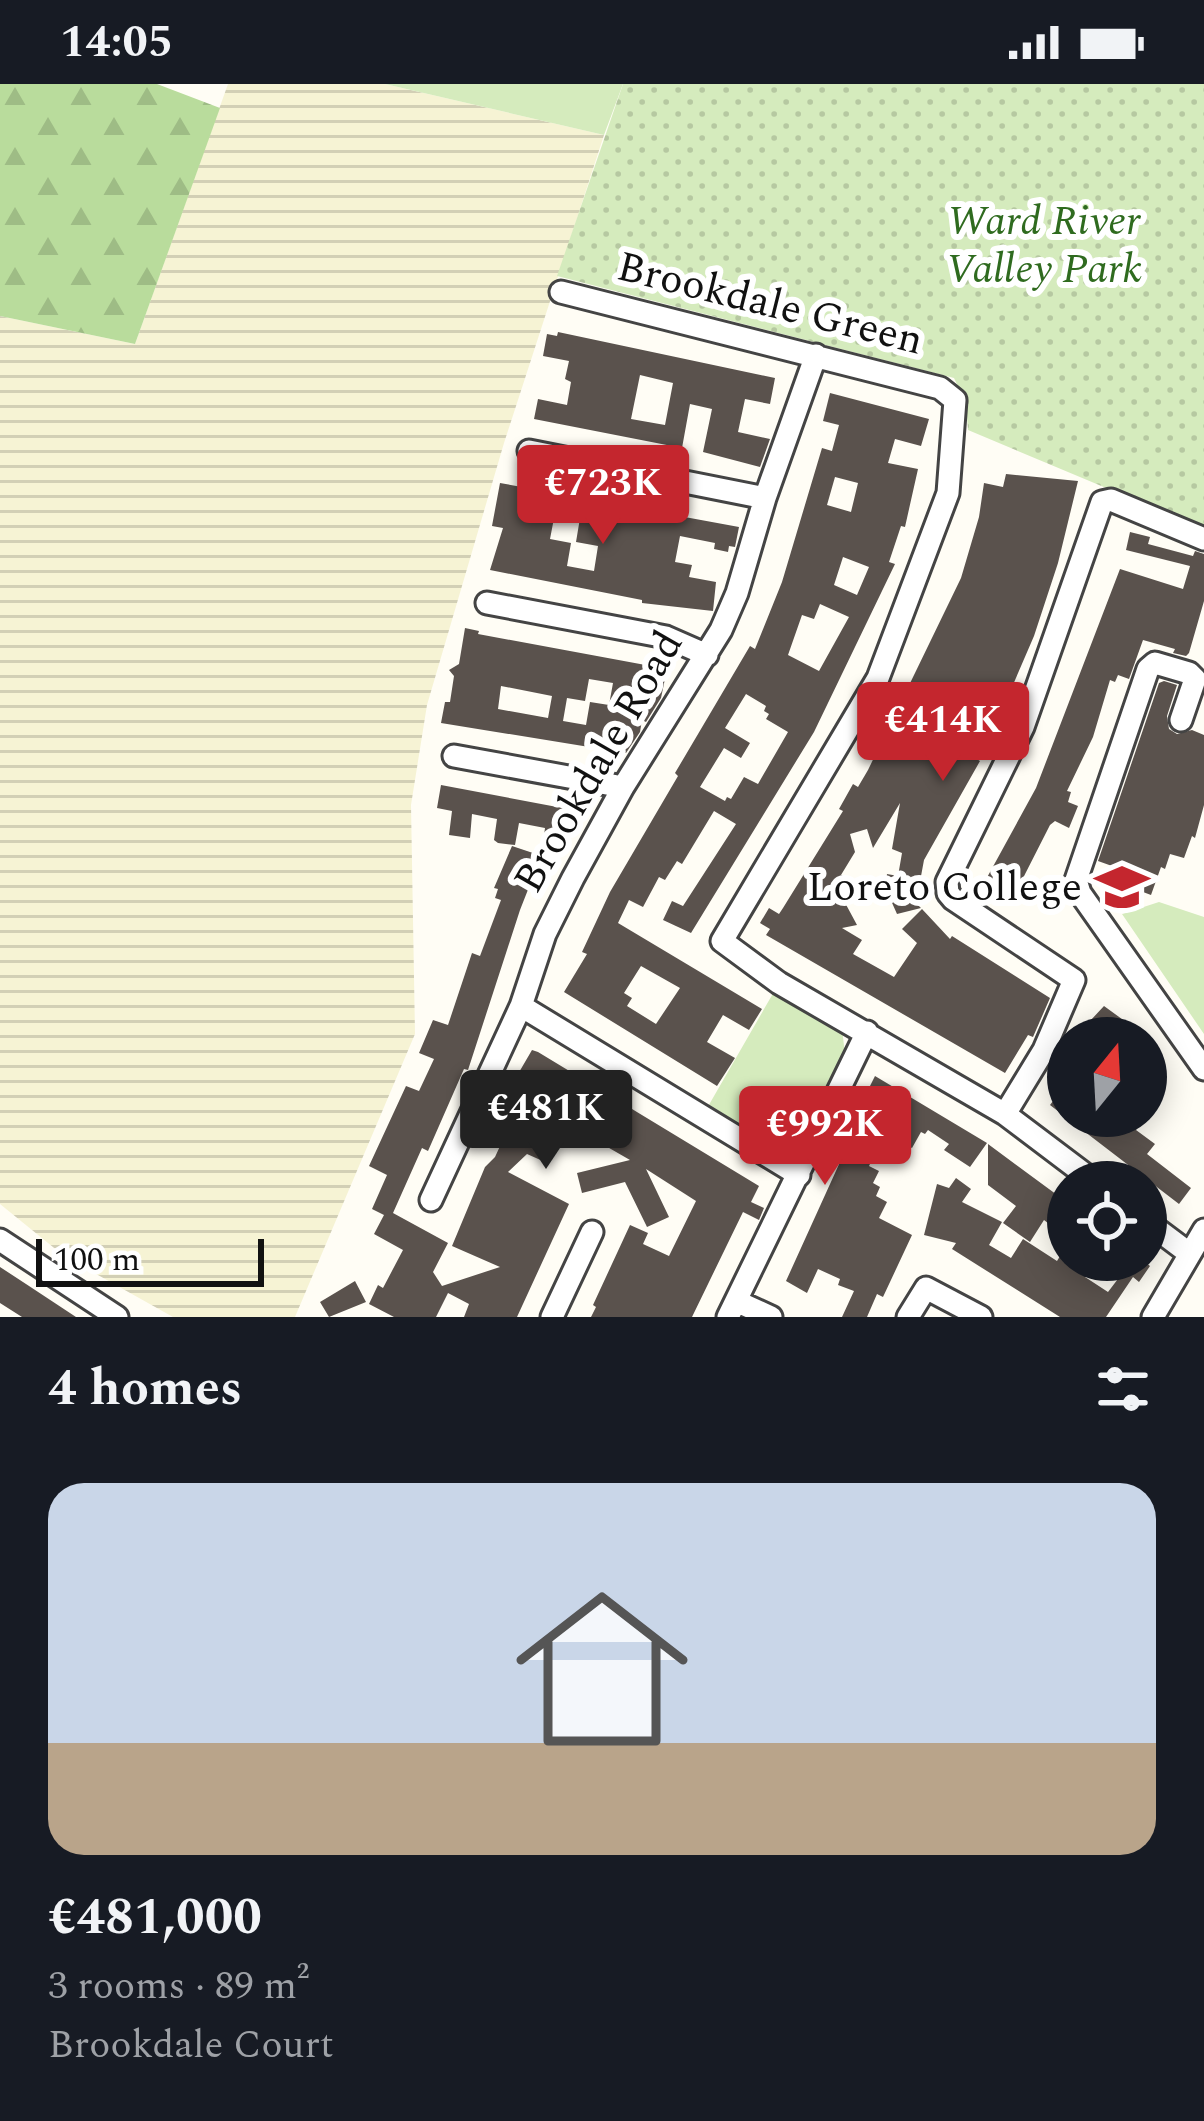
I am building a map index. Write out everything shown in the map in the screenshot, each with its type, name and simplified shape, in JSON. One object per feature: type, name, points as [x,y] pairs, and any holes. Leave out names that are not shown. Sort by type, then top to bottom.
[{"type":"street","name":"Brookdale Green","points":[[561,292],[940,388],[955,400],[948,493],[878,678],[722,941],[779,983],[867,1032]]},
{"type":"street","name":"Brookdale Road","points":[[430,1201],[520,1006],[545,934],[622,787],[707,655],[737,592],[816,355]]},
{"type":"street","points":[[529,451],[766,497]]},
{"type":"street","points":[[1005,1114],[1045,1050],[1073,980],[952,899],[947,882],[1023,728],[1102,502],[1112,500],[1204,538]]},
{"type":"street","points":[[487,604],[666,637],[707,655]]},
{"type":"street","points":[[1181,720],[1195,679],[1156,663],[1148,668],[1076,880],[1080,893],[1204,1069]]},
{"type":"street","points":[[454,756],[622,787]]},
{"type":"street","points":[[520,1006],[799,1175]]},
{"type":"street","points":[[771,1317],[732,1309],[867,1032],[1005,1114],[1067,1161]]},
{"type":"street","points":[[1154,1317],[1204,1230]]},
{"type":"street","points":[[552,1317],[592,1232]]},
{"type":"street","points":[[1167,1237],[1190,1254]]},
{"type":"street","points":[[0,1240],[117,1317]]},
{"type":"street","points":[[908,1317],[926,1288],[981,1317]]},
{"type":"shaded area","points":[[228,84],[385,84],[604,135],[504,443],[427,705],[411,805],[415,1034],[295,1317],[173,1317],[64,1256],[0,1204],[0,316],[135,344]]},
{"type":"green space","points":[[0,84],[157,84],[220,108],[135,344],[0,316]]},
{"type":"green space","points":[[385,84],[623,84],[604,135]]},
{"type":"green space","name":"Ward River Valley Park","points":[[623,84],[1204,84],[1204,529],[968,430],[966,403],[954,378],[557,276]]},
{"type":"green space","points":[[1159,902],[1204,917],[1204,1034],[1122,914]]},
{"type":"green space","points":[[775,990],[842,1028],[845,1055],[801,1148],[790,1151],[752,1140],[706,1110]]},
{"type":"building","points":[[558,332],[775,378],[770,404],[745,399],[738,432],[770,439],[760,467],[703,452],[712,409],[690,404],[682,448],[534,419],[538,399],[567,405],[569,361],[543,356],[547,334],[557,336]],"holes":[[[640,375],[673,383],[665,425],[631,419]]]},
{"type":"building","points":[[830,393],[929,419],[921,446],[895,439],[888,463],[918,469],[905,527],[901,526],[889,562],[895,564],[814,732],[691,933],[663,920],[672,901],[683,906],[736,824],[714,811],[682,864],[677,861],[665,880],[659,877],[643,907],[629,900],[618,923],[762,1009],[749,1030],[723,1015],[707,1042],[735,1058],[717,1086],[564,992],[587,954],[582,952],[610,892],[678,776],[675,773],[750,646],[755,649],[782,582],[822,448],[832,451],[839,425],[823,421]],"holes":[[[835,477],[858,483],[851,512],[827,505]],[[843,557],[869,567],[857,595],[834,585]],[[820,604],[849,617],[819,671],[788,655],[802,615],[814,619]],[[746,694],[766,706],[766,719],[788,732],[758,784],[744,777],[725,801],[700,787],[724,748],[741,758],[750,743],[725,728]],[[641,966],[680,988],[656,1024],[627,1006],[632,998],[624,993]]]},
{"type":"building","points":[[1006,474],[1078,481],[1034,636],[1006,701],[1000,699],[975,758],[980,761],[924,860],[916,903],[921,908],[897,914],[885,887],[887,874],[898,876],[902,853],[892,849],[900,803],[873,848],[867,829],[850,834],[855,852],[841,875],[853,882],[843,899],[857,925],[842,928],[862,940],[853,954],[894,977],[917,943],[902,929],[922,909],[950,939],[952,936],[1050,998],[1033,1037],[1028,1035],[1005,1073],[766,935],[770,929],[760,923],[769,908],[779,914],[843,811],[839,809],[853,784],[858,787],[868,770],[961,578],[984,483],[1003,487]]},
{"type":"building","points":[[500,483],[739,527],[735,547],[729,546],[728,552],[714,549],[715,543],[680,536],[675,562],[692,565],[689,577],[716,582],[713,611],[642,603],[490,570],[503,528],[492,526]],"holes":[[[555,513],[580,518],[576,542],[598,546],[594,571],[567,566],[571,543],[550,539]]]},
{"type":"building","points":[[1130,532],[1150,537],[1148,544],[1193,556],[1195,551],[1204,554],[1204,601],[1189,653],[1173,653],[1175,649],[1143,640],[1129,679],[1118,675],[1115,682],[1110,680],[1093,737],[1067,791],[1071,792],[1068,802],[1078,806],[1069,828],[1055,821],[1050,825],[1020,884],[1013,880],[999,903],[981,893],[984,883],[1036,788],[1120,569],[1183,589],[1190,566],[1126,550]]},
{"type":"building","points":[[465,628],[667,669],[661,698],[646,722],[642,720],[626,753],[441,723],[454,676],[449,670],[459,664]],"holes":[[[589,679],[613,683],[609,705],[590,702],[586,725],[563,721],[567,698],[585,701]],[[501,686],[552,696],[548,718],[498,709]]]},
{"type":"building","name":"Loreto College","points":[[1159,683],[1177,685],[1167,716],[1169,729],[1204,735],[1204,805],[1184,858],[1170,854],[1151,895],[1143,892],[1140,903],[1124,898],[1126,871],[1098,861]]},
{"type":"building","points":[[441,785],[573,810],[563,854],[542,850],[545,828],[519,823],[515,845],[498,843],[494,840],[497,819],[472,814],[470,838],[449,835],[452,811],[437,808]]},
{"type":"building","points":[[512,846],[542,856],[534,883],[520,910],[468,1070],[464,1069],[428,1151],[422,1148],[393,1213],[448,1243],[433,1272],[442,1286],[500,1267],[452,1246],[485,1167],[535,1083],[518,1074],[532,1050],[538,1052],[759,1186],[751,1202],[764,1208],[759,1220],[743,1212],[692,1317],[591,1317],[630,1225],[648,1233],[643,1244],[669,1256],[696,1201],[646,1169],[669,1217],[647,1227],[625,1182],[582,1193],[577,1173],[630,1160],[564,1122],[545,1162],[527,1154],[508,1172],[569,1204],[517,1317],[464,1317],[469,1304],[448,1293],[436,1317],[394,1317],[369,1304],[403,1250],[374,1234],[384,1215],[372,1209],[387,1175],[369,1166],[406,1086],[419,1091],[434,1059],[419,1053],[433,1020],[448,1025],[472,953],[480,956],[501,900],[495,898],[498,889],[494,888]]},
{"type":"building","points":[[1104,1006],[1119,1017],[1094,1017]]},
{"type":"building","points":[[875,1076],[987,1143],[970,1167],[944,1150],[949,1144],[928,1130],[921,1132],[912,1148],[885,1133],[869,1166],[879,1171],[873,1183],[880,1187],[876,1196],[887,1202],[879,1218],[912,1235],[883,1297],[877,1294],[867,1317],[842,1317],[854,1291],[838,1285],[840,1279],[818,1269],[807,1293],[786,1281],[874,1098],[866,1094]]},
{"type":"building","points":[[1092,1137],[1146,1137],[1155,1144],[1147,1154],[1156,1161],[1123,1161]]},
{"type":"building","points":[[988,1144],[1047,1188],[1047,1222],[1044,1220],[1030,1242],[1003,1223],[1016,1206],[988,1185]]},
{"type":"building","points":[[1167,1169],[1191,1188],[1179,1204],[1167,1195]]},
{"type":"building","points":[[956,1178],[971,1189],[962,1202],[1002,1222],[989,1245],[1011,1258],[1023,1239],[1047,1255],[1047,1281],[1091,1281],[1108,1292],[1116,1281],[1130,1281],[1106,1317],[1060,1317],[952,1249],[956,1243],[924,1235],[937,1184],[949,1188]]},
{"type":"building","points":[[0,1267],[76,1317],[22,1317],[0,1303]]},
{"type":"building","points":[[355,1281],[366,1302],[329,1317],[320,1302]]},
{"type":"place","name":"Loreto College","points":[[1122,887]]}]
